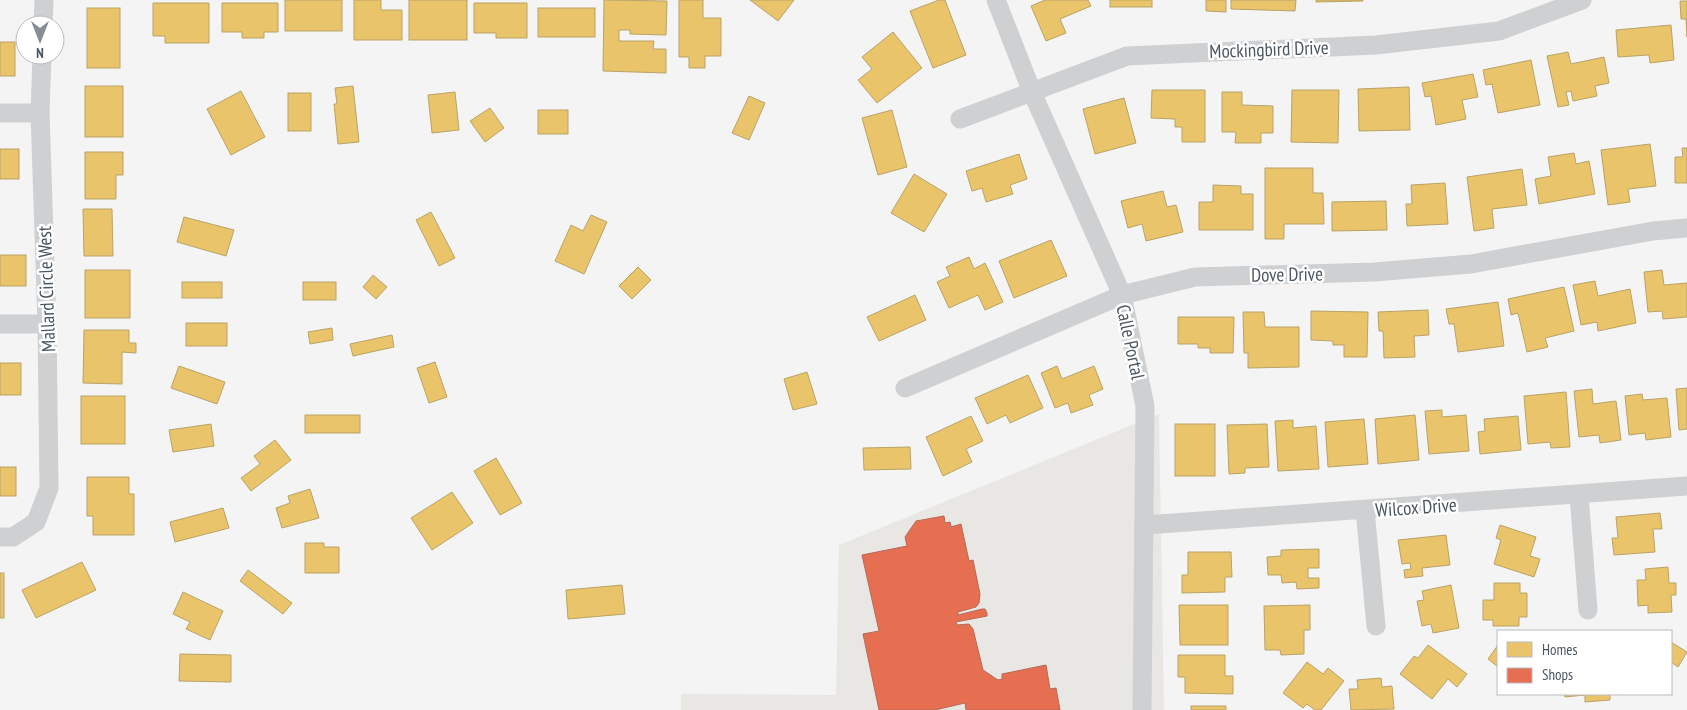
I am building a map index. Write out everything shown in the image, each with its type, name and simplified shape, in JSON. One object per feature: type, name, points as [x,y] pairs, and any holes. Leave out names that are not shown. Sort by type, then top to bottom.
[{"type":"street","points":[[43,15],[44,0]]},
{"type":"street","name":"Calle Portal","points":[[996,0],[1032,92],[1122,295],[1145,406],[1142,710]]},
{"type":"street","name":"Mockingbird Drive","points":[[960,119],[1127,56],[1203,51],[1295,50],[1367,46],[1499,31],[1582,0]]},
{"type":"street","name":"Mallard Circle West","points":[[0,537],[13,537],[36,522],[49,488],[47,324],[40,113],[42,65]]},
{"type":"street","points":[[0,112],[40,113]]},
{"type":"street","name":"Dove Drive","points":[[905,388],[1122,295],[1195,277],[1374,272],[1471,264],[1653,231],[1687,228]]},
{"type":"street","points":[[0,324],[47,324]]},
{"type":"street","name":"Wilcox Drive","points":[[1145,525],[1687,486]]},
{"type":"street","points":[[1579,495],[1588,610]]},
{"type":"street","points":[[1365,510],[1376,626]]},
{"type":"shaded area","points":[[1159,414],[1164,710],[681,710],[681,694],[836,695],[839,545]]},
{"type":"building: Homes","points":[[285,0],[342,0],[342,31],[285,31]]},
{"type":"building: Homes","points":[[354,0],[381,0],[381,10],[402,10],[402,40],[354,40]]},
{"type":"building: Homes","points":[[409,0],[467,0],[467,40],[409,40]]},
{"type":"building: Homes","points":[[604,0],[667,1],[666,35],[630,34],[630,30],[619,30],[619,41],[654,41],[653,49],[666,49],[666,73],[603,71]]},
{"type":"building: Homes","points":[[679,0],[703,0],[703,18],[721,18],[721,56],[705,56],[705,68],[689,68],[689,57],[679,57]]},
{"type":"building: Homes","points":[[750,0],[794,0],[778,21]]},
{"type":"building: Homes","points":[[939,0],[945,0],[966,55],[933,68],[910,11]]},
{"type":"building: Homes","points":[[1045,0],[1088,0],[1091,6],[1060,19],[1066,33],[1046,41],[1031,6]]},
{"type":"building: Homes","points":[[1110,0],[1152,0],[1152,7],[1110,7]]},
{"type":"building: Homes","points":[[1206,0],[1226,0],[1226,12],[1206,11]]},
{"type":"building: Homes","points":[[1231,0],[1296,0],[1295,11],[1231,9]]},
{"type":"building: Homes","points":[[1316,0],[1363,0],[1363,1],[1316,2]]},
{"type":"building: Homes","points":[[1680,1],[1687,1],[1687,37],[1686,19],[1681,19]]},
{"type":"building: Homes","points":[[153,3],[209,3],[209,43],[165,43],[165,36],[153,36]]},
{"type":"building: Homes","points":[[222,3],[278,3],[278,32],[264,32],[264,38],[242,38],[242,32],[222,32]]},
{"type":"building: Homes","points":[[474,3],[527,3],[527,38],[496,38],[496,33],[474,33]]},
{"type":"building: Homes","points":[[87,8],[120,8],[120,68],[87,68]]},
{"type":"building: Homes","points":[[538,8],[595,8],[595,37],[538,37]]},
{"type":"building: Homes","points":[[1671,25],[1674,60],[1650,63],[1649,55],[1618,57],[1616,30]]},
{"type":"building: Homes","points":[[893,32],[922,68],[877,103],[858,80],[872,69],[862,57]]},
{"type":"building: Homes","points":[[0,42],[15,42],[15,76],[0,76]]},
{"type":"building: Homes","points":[[1568,52],[1571,64],[1604,57],[1609,83],[1595,86],[1597,96],[1573,101],[1571,91],[1566,92],[1569,105],[1558,107],[1547,56]]},
{"type":"building: Homes","points":[[1531,60],[1540,105],[1498,113],[1492,84],[1486,85],[1483,70]]},
{"type":"building: Homes","points":[[1473,74],[1478,97],[1462,100],[1466,119],[1436,125],[1431,96],[1425,97],[1422,83]]},
{"type":"building: Homes","points":[[85,86],[123,86],[123,137],[85,137]]},
{"type":"building: Homes","points":[[353,86],[359,142],[338,144],[334,104],[337,104],[335,88]]},
{"type":"building: Homes","points":[[1409,87],[1410,130],[1359,131],[1358,89]]},
{"type":"building: Homes","points":[[1152,90],[1205,90],[1205,142],[1182,142],[1182,127],[1175,127],[1175,119],[1151,118]]},
{"type":"building: Homes","points":[[1292,90],[1339,90],[1338,143],[1291,142]]},
{"type":"building: Homes","points":[[241,91],[265,137],[231,155],[207,109]]},
{"type":"building: Homes","points":[[455,92],[459,130],[432,133],[428,95]]},
{"type":"building: Homes","points":[[1222,92],[1242,92],[1242,105],[1273,106],[1273,133],[1261,133],[1261,143],[1235,143],[1236,132],[1222,132]]},
{"type":"building: Homes","points":[[288,93],[311,93],[311,131],[288,131]]},
{"type":"building: Homes","points":[[749,96],[765,103],[749,140],[732,133]]},
{"type":"building: Homes","points":[[1124,98],[1136,143],[1095,154],[1083,109]]},
{"type":"building: Homes","points":[[490,108],[504,128],[485,142],[470,121]]},
{"type":"building: Homes","points":[[538,110],[568,110],[568,134],[538,134]]},
{"type":"building: Homes","points":[[892,110],[907,167],[878,175],[862,118]]},
{"type":"building: Homes","points":[[1650,144],[1656,186],[1628,189],[1630,202],[1608,205],[1601,150]]},
{"type":"building: Homes","points":[[1682,148],[1687,148],[1687,183],[1675,183],[1675,157],[1683,157]]},
{"type":"building: Homes","points":[[0,149],[19,149],[19,179],[0,179]]},
{"type":"building: Homes","points":[[85,152],[123,152],[123,175],[116,175],[116,199],[85,199]]},
{"type":"building: Homes","points":[[1574,153],[1576,164],[1589,161],[1595,194],[1539,204],[1535,179],[1551,176],[1548,157]]},
{"type":"building: Homes","points":[[1019,154],[1027,179],[1010,185],[1013,194],[986,202],[982,188],[972,191],[966,171]]},
{"type":"building: Homes","points":[[1265,168],[1313,168],[1313,193],[1323,193],[1324,224],[1284,224],[1284,239],[1265,239]]},
{"type":"building: Homes","points":[[1522,169],[1527,205],[1492,209],[1494,228],[1474,231],[1467,177]]},
{"type":"building: Homes","points":[[914,174],[947,194],[924,232],[891,213]]},
{"type":"building: Homes","points":[[1445,183],[1448,224],[1407,226],[1406,204],[1412,204],[1411,185]]},
{"type":"building: Homes","points":[[1213,185],[1241,186],[1241,194],[1253,194],[1253,230],[1199,230],[1199,202],[1213,202]]},
{"type":"building: Homes","points":[[1163,191],[1167,207],[1176,205],[1183,232],[1146,241],[1142,224],[1128,228],[1121,201]]},
{"type":"building: Homes","points":[[1386,201],[1387,230],[1332,231],[1332,202]]},
{"type":"building: Homes","points":[[83,209],[112,209],[113,256],[84,256]]},
{"type":"building: Homes","points":[[431,212],[455,258],[439,266],[416,220]]},
{"type":"building: Homes","points":[[591,215],[607,222],[584,274],[555,261],[571,225],[583,231]]},
{"type":"building: Homes","points":[[184,217],[234,230],[226,256],[177,242]]},
{"type":"building: Homes","points":[[1051,240],[1067,276],[1014,298],[999,261]]},
{"type":"building: Homes","points":[[0,255],[26,255],[26,286],[0,286]]},
{"type":"building: Homes","points":[[969,257],[974,269],[985,263],[1003,302],[985,310],[978,295],[949,308],[937,282],[950,276],[946,267]]},
{"type":"building: Homes","points":[[638,267],[651,280],[632,299],[619,286]]},
{"type":"building: Homes","points":[[85,270],[130,270],[130,318],[85,318]]},
{"type":"building: Homes","points":[[1662,270],[1664,285],[1687,283],[1687,317],[1663,319],[1662,311],[1648,312],[1644,272]]},
{"type":"building: Homes","points":[[373,275],[387,287],[376,299],[363,287]]},
{"type":"building: Homes","points":[[1595,281],[1598,296],[1630,289],[1636,323],[1598,331],[1597,322],[1581,325],[1573,285]]},
{"type":"building: Homes","points":[[182,282],[222,282],[222,298],[182,298]]},
{"type":"building: Homes","points":[[303,282],[336,282],[336,300],[303,300]]},
{"type":"building: Homes","points":[[1564,287],[1574,331],[1545,338],[1548,347],[1527,352],[1518,313],[1511,315],[1508,299]]},
{"type":"building: Homes","points":[[915,295],[926,320],[879,341],[867,317]]},
{"type":"building: Homes","points":[[1498,302],[1504,346],[1458,352],[1454,324],[1449,324],[1446,309]]},
{"type":"building: Homes","points":[[1428,310],[1429,335],[1414,336],[1415,357],[1384,358],[1383,331],[1379,331],[1378,312]]},
{"type":"building: Homes","points":[[1311,311],[1368,312],[1367,357],[1344,357],[1344,345],[1333,345],[1333,341],[1311,340]]},
{"type":"building: Homes","points":[[1243,312],[1264,312],[1265,327],[1299,327],[1299,367],[1248,368],[1248,353],[1244,353]]},
{"type":"building: Homes","points":[[1178,317],[1234,317],[1233,353],[1210,353],[1210,348],[1198,348],[1198,344],[1178,344]]},
{"type":"building: Homes","points":[[186,323],[227,323],[227,346],[186,346]]},
{"type":"building: Homes","points":[[332,328],[333,340],[310,344],[308,332]]},
{"type":"building: Homes","points":[[84,330],[129,330],[129,343],[136,343],[136,353],[122,352],[122,384],[83,383]]},
{"type":"building: Homes","points":[[392,335],[394,347],[353,356],[350,344]]},
{"type":"building: Homes","points":[[435,362],[447,397],[429,403],[417,368]]},
{"type":"building: Homes","points":[[0,363],[21,363],[21,395],[0,395]]},
{"type":"building: Homes","points":[[179,366],[225,382],[217,404],[171,388]]},
{"type":"building: Homes","points":[[1057,366],[1062,379],[1094,366],[1103,389],[1089,395],[1093,405],[1071,413],[1068,403],[1055,408],[1041,373]]},
{"type":"building: Homes","points":[[807,372],[817,404],[793,410],[784,379]]},
{"type":"building: Homes","points":[[1028,375],[1043,408],[1010,423],[1006,415],[987,424],[975,398]]},
{"type":"building: Homes","points":[[1687,388],[1687,429],[1679,430],[1676,389]]},
{"type":"building: Homes","points":[[1592,389],[1593,404],[1616,401],[1621,440],[1600,443],[1599,435],[1579,437],[1574,391]]},
{"type":"building: Homes","points":[[1566,392],[1570,447],[1551,448],[1550,442],[1528,444],[1524,396]]},
{"type":"building: Homes","points":[[1642,394],[1643,400],[1667,398],[1671,437],[1646,440],[1645,433],[1629,435],[1625,396]]},
{"type":"building: Homes","points":[[81,396],[125,396],[125,444],[81,444]]},
{"type":"building: Homes","points":[[1442,410],[1442,417],[1466,415],[1469,451],[1429,454],[1425,411]]},
{"type":"building: Homes","points":[[305,415],[360,415],[360,433],[305,433]]},
{"type":"building: Homes","points":[[1415,415],[1419,460],[1378,464],[1375,419]]},
{"type":"building: Homes","points":[[971,416],[983,441],[966,449],[972,462],[943,476],[926,437]]},
{"type":"building: Homes","points":[[1518,416],[1521,450],[1480,454],[1478,432],[1485,431],[1484,419]]},
{"type":"building: Homes","points":[[1364,419],[1368,464],[1328,467],[1325,422]]},
{"type":"building: Homes","points":[[1293,420],[1293,428],[1316,426],[1319,469],[1278,471],[1275,421]]},
{"type":"building: Homes","points":[[211,424],[214,446],[173,452],[169,430]]},
{"type":"building: Homes","points":[[1175,424],[1215,424],[1215,476],[1175,476]]},
{"type":"building: Homes","points":[[1267,424],[1269,467],[1245,468],[1245,473],[1229,474],[1227,425]]},
{"type":"building: Homes","points":[[275,440],[291,460],[251,491],[241,478],[260,464],[254,456]]},
{"type":"building: Homes","points":[[910,447],[911,469],[864,470],[863,448]]},
{"type":"building: Homes","points":[[496,458],[522,503],[500,515],[474,471]]},
{"type":"building: Homes","points":[[0,467],[16,467],[16,496],[0,496]]},
{"type":"building: Homes","points":[[87,477],[129,477],[129,494],[134,494],[134,535],[93,535],[93,516],[87,516]]},
{"type":"building: Homes","points":[[310,489],[319,518],[282,528],[276,508],[290,503],[288,496]]},
{"type":"building: Homes","points":[[452,492],[473,523],[432,550],[411,518]]},
{"type":"building: Homes","points":[[223,508],[229,528],[175,542],[170,522]]},
{"type":"building: Homes","points":[[1660,513],[1662,529],[1653,529],[1655,552],[1614,555],[1612,538],[1618,538],[1616,517]]},
{"type":"building: Homes","points":[[1500,525],[1536,537],[1530,556],[1540,559],[1534,577],[1494,564],[1501,540],[1496,538]]},
{"type":"building: Homes","points":[[1446,535],[1450,565],[1422,568],[1423,576],[1405,578],[1404,570],[1411,569],[1410,563],[1402,564],[1398,540]]},
{"type":"building: Homes","points":[[305,543],[324,543],[324,547],[339,547],[339,573],[305,573]]},
{"type":"building: Homes","points":[[1319,549],[1319,568],[1308,568],[1308,578],[1319,578],[1319,588],[1297,589],[1296,582],[1282,583],[1281,575],[1268,575],[1267,557],[1281,556],[1281,550]]},
{"type":"building: Homes","points":[[1188,552],[1231,552],[1232,577],[1225,577],[1225,592],[1182,593],[1182,575],[1188,575]]},
{"type":"building: Homes","points":[[82,562],[96,590],[36,618],[22,590]]},
{"type":"building: Homes","points":[[1668,567],[1669,583],[1676,583],[1676,595],[1671,595],[1672,612],[1648,613],[1648,605],[1638,606],[1637,580],[1646,580],[1645,569]]},
{"type":"building: Homes","points":[[248,570],[292,603],[283,614],[240,581]]},
{"type":"building: Homes","points":[[0,573],[4,573],[4,618],[0,618]]},
{"type":"building: Homes","points":[[1494,583],[1520,583],[1520,593],[1527,593],[1527,617],[1519,617],[1519,626],[1493,626],[1493,620],[1483,620],[1483,600],[1494,600]]},
{"type":"building: Homes","points":[[622,585],[625,614],[568,619],[566,590]]},
{"type":"building: Homes","points":[[1451,585],[1459,628],[1433,633],[1431,624],[1422,626],[1417,601],[1424,600],[1422,591]]},
{"type":"building: Homes","points":[[183,592],[223,611],[210,640],[186,629],[190,622],[173,614]]},
{"type":"building: Homes","points":[[1179,605],[1228,605],[1228,645],[1180,645]]},
{"type":"building: Homes","points":[[1310,605],[1310,630],[1304,630],[1304,654],[1281,655],[1280,650],[1265,650],[1264,606]]},
{"type":"building: Homes","points":[[1672,643],[1687,652],[1678,667],[1672,663]]},
{"type":"building: Homes","points":[[1428,645],[1467,674],[1457,687],[1448,679],[1432,699],[1400,674],[1414,656],[1418,658]]},
{"type":"building: Homes","points":[[1497,646],[1497,666],[1488,659]]},
{"type":"building: Homes","points":[[180,654],[231,655],[231,682],[179,681]]},
{"type":"building: Homes","points":[[1178,655],[1225,655],[1225,676],[1233,676],[1233,694],[1185,693],[1185,677],[1178,677]]},
{"type":"building: Homes","points":[[1307,662],[1323,674],[1328,668],[1344,681],[1321,710],[1315,710],[1307,704],[1303,708],[1283,693]]},
{"type":"building: Homes","points":[[1381,678],[1382,687],[1392,686],[1394,709],[1351,710],[1349,689],[1358,689],[1357,680]]},
{"type":"building: Homes","points":[[1564,695],[1585,695],[1565,697]]},
{"type":"building: Homes","points":[[1585,695],[1610,695],[1610,700],[1585,702]]},
{"type":"building: Homes","points":[[1191,706],[1226,706],[1226,710],[1191,710]]},
{"type":"building: Shops","points":[[944,516],[945,523],[950,522],[951,527],[961,524],[969,561],[973,560],[980,594],[979,603],[976,607],[958,612],[958,615],[982,609],[985,609],[987,613],[987,616],[956,622],[957,625],[969,624],[973,629],[983,670],[998,680],[1002,679],[1002,674],[1046,665],[1050,689],[1056,688],[1060,710],[966,710],[965,703],[935,710],[879,710],[863,634],[879,631],[862,555],[907,546],[905,537],[916,521]]}]
